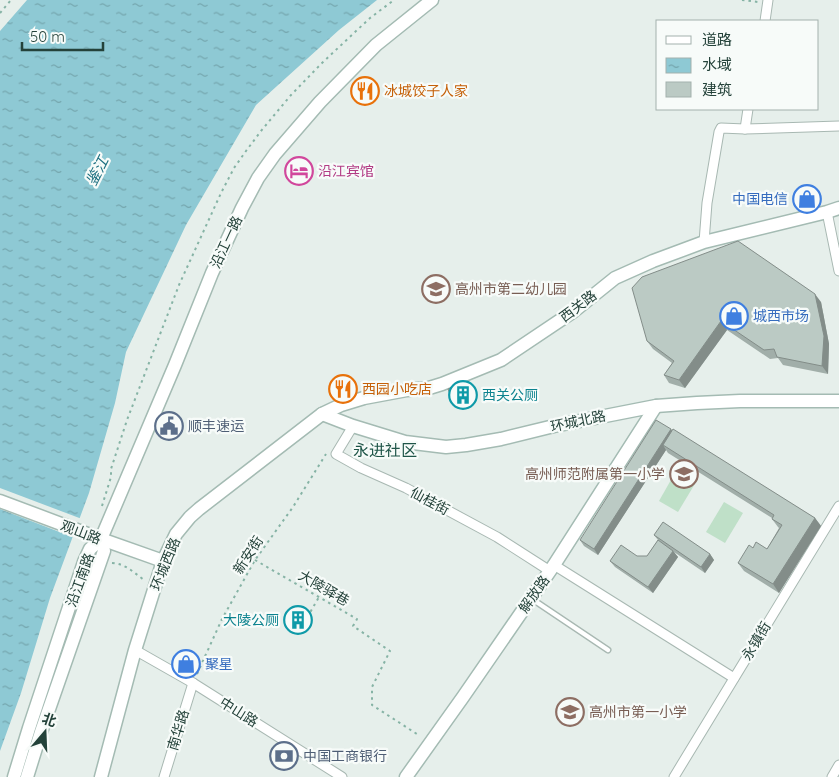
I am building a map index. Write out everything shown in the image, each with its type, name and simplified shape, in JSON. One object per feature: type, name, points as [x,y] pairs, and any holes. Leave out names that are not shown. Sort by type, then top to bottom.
[{"type":"street","name":"沿江一路","points":[[102,540],[212,273],[258,178],[274,154],[320,102],[376,45],[432,0]]},
{"type":"street","points":[[764,20],[768,2]]},
{"type":"street","points":[[745,129],[748,110]]},
{"type":"street","points":[[704,242],[719,129],[839,126]]},
{"type":"street","points":[[833,210],[839,271]]},
{"type":"street","name":"西关路","points":[[322,414],[341,405],[364,398],[429,388],[501,360],[574,311],[615,278],[653,260],[704,242],[833,210]]},
{"type":"street","name":"环城北路","points":[[322,414],[405,442],[446,447],[492,440],[656,406],[740,401],[839,401]]},
{"type":"street","name":"解放路","points":[[406,777],[552,568],[656,406]]},
{"type":"street","name":"环城西路","points":[[101,777],[135,650],[154,588],[163,561],[176,534],[190,517],[322,414]]},
{"type":"street","points":[[336,454],[353,426]]},
{"type":"street","name":"仙桂街","points":[[336,454],[361,468],[406,488],[497,537],[734,678]]},
{"type":"street","name":"观山路","points":[[0,500],[102,540],[163,561]]},
{"type":"street","name":"永镇街","points":[[674,777],[839,506]]},
{"type":"street","name":"沿江南路","points":[[14,777],[84,562],[90,549],[102,540],[104,551],[44,722],[27,777]]},
{"type":"street","name":"中山路","points":[[135,650],[193,683],[342,777]]},
{"type":"street","name":"南华路","points":[[164,777],[193,683]]},
{"type":"street","points":[[832,777],[839,765]]},
{"type":"lane","points":[[531,598],[608,650]]},
{"type":"path","points":[[0,13],[11,0]]},
{"type":"path","points":[[742,0],[768,2]]},
{"type":"path","name":"新安街","points":[[193,683],[222,619],[255,560],[293,507],[328,451],[336,454]]},
{"type":"path","name":"大陵驿巷","points":[[255,560],[357,619],[352,626],[390,651],[372,687],[372,705],[430,743]]},
{"type":"path","points":[[109,562],[123,565],[133,570],[154,588]]},
{"type":"path","points":[[304,623],[319,597]]},
{"type":"green space","points":[[676,471],[696,482],[678,512],[659,501]]},
{"type":"green space","points":[[724,502],[743,513],[725,543],[706,532]]},
{"type":"water","name":"鉴江","points":[[27,0],[377,0],[339,30],[256,105],[186,225],[126,352],[115,403],[89,493],[50,598],[21,693],[0,751],[0,31]]},
{"type":"pier","points":[[0,488],[82,519],[75,538],[0,509]]},
{"type":"building","name":"城西市场","points":[[738,241],[815,294],[824,336],[822,366],[777,357],[774,349],[764,350],[721,321],[679,380],[664,375],[674,361],[647,341],[632,288],[642,277]]},
{"type":"building","points":[[467,382],[471,392],[452,399],[448,389]]},
{"type":"building","points":[[656,420],[671,429],[594,549],[580,540]]},
{"type":"building","points":[[673,429],[815,518],[773,584],[738,563],[749,545],[753,548],[756,542],[767,549],[782,525],[772,519],[774,515],[663,445]]},
{"type":"building","points":[[663,522],[710,554],[701,567],[654,535]]},
{"type":"building","points":[[658,540],[673,551],[648,587],[610,561],[621,545],[637,556],[647,556]]},
{"type":"building","name":"大陵公厕","points":[[294,613],[302,617],[300,623],[291,619]]},
{"type":"place","name":"冰城饺子人家","points":[[365,91]]},
{"type":"place","name":"沿江宾馆","points":[[299,171]]},
{"type":"place","name":"中国电信","points":[[807,199]]},
{"type":"place","name":"高州市第二幼儿园","points":[[436,289]]},
{"type":"place","name":"城西市场","points":[[734,316]]},
{"type":"place","name":"西园小吃店","points":[[343,389]]},
{"type":"place","name":"西关公厕","points":[[463,395]]},
{"type":"place","name":"顺丰速运","points":[[169,426]]},
{"type":"place","name":"高州师范附属第一小学","points":[[684,474]]},
{"type":"place","name":"大陵公厕","points":[[298,620]]},
{"type":"place","name":"聚星","points":[[186,664]]},
{"type":"place","name":"高州市第一小学","points":[[570,712]]},
{"type":"place","name":"中国工商银行","points":[[284,756]]},
{"type":"district","name":"永进社区","points":[[385,450]]}]
